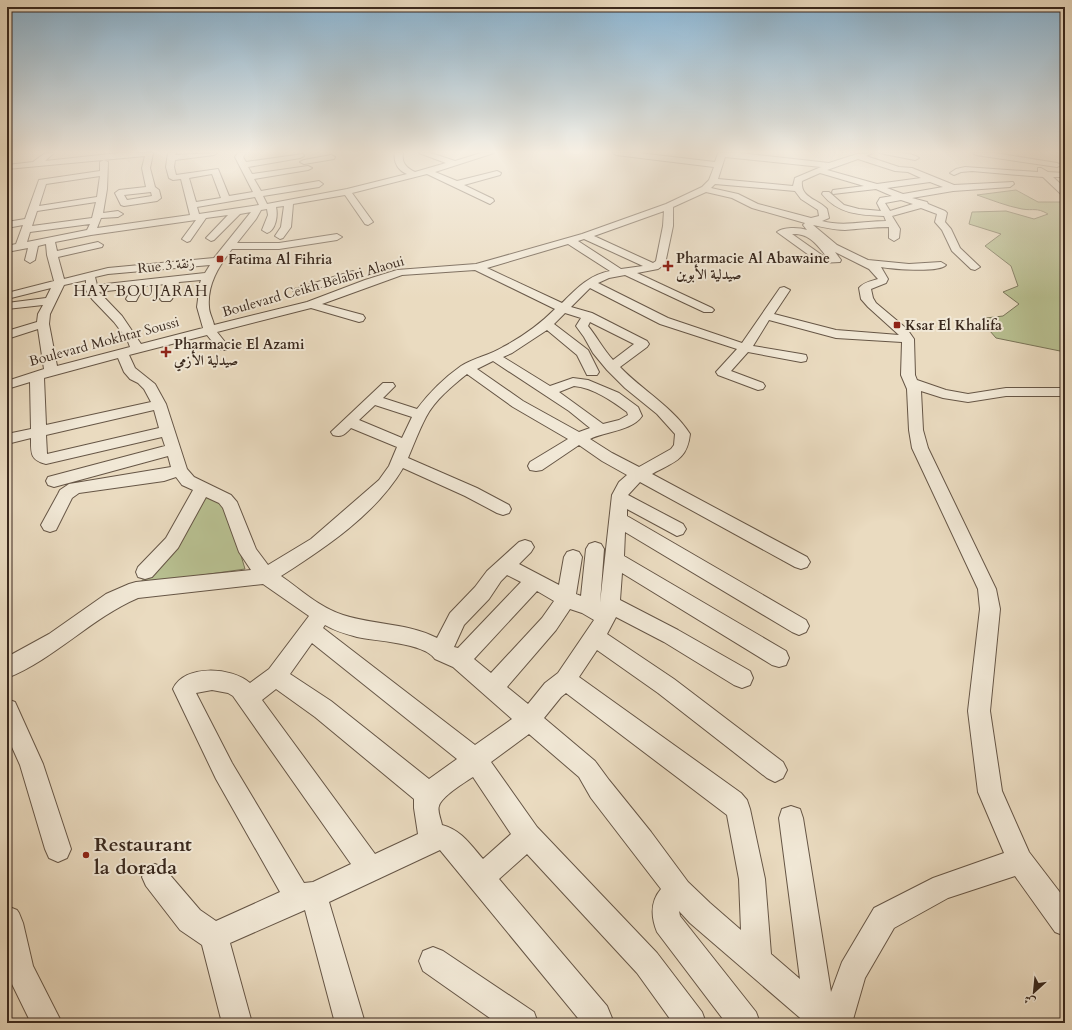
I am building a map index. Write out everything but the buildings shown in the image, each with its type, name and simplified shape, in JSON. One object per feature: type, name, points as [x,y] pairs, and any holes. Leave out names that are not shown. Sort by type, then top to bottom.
[{"type":"street","points":[[21,245],[36,201]]},
{"type":"street","points":[[34,209],[82,201]]},
{"type":"street","points":[[7,225],[29,223],[91,201]]},
{"type":"street","points":[[100,201],[95,232],[98,245],[106,264]]},
{"type":"street","points":[[104,201],[120,212],[112,229]]},
{"type":"street","points":[[192,201],[200,216]]},
{"type":"street","points":[[262,201],[264,206],[273,215],[267,230]]},
{"type":"street","points":[[7,249],[21,245],[112,229],[238,211],[294,201]]},
{"type":"street","points":[[353,201],[368,222]]},
{"type":"street","name":"Boulevard Ceikh Belabri Alaoui","points":[[210,331],[311,304],[401,272],[477,267],[585,236],[680,201]]},
{"type":"street","points":[[744,201],[761,208],[835,227],[869,224],[893,224]]},
{"type":"street","points":[[810,201],[818,206],[823,212],[824,218],[812,221],[808,225],[820,237],[852,257],[868,263],[877,269],[883,279],[882,281],[870,284],[865,288],[867,299],[904,332],[908,340],[908,375],[912,383],[916,430],[920,448],[987,589],[990,609],[979,711],[990,792],[1020,861],[1065,922]]},
{"type":"street","points":[[835,201],[846,210],[888,214],[921,204],[939,201]]},
{"type":"street","points":[[882,201],[895,229],[894,238]]},
{"type":"street","points":[[913,201],[942,213],[940,222],[946,229],[956,248],[975,267]]},
{"type":"street","points":[[280,236],[286,228],[289,202]]},
{"type":"street","points":[[223,347],[210,331],[203,307],[204,283],[207,276],[228,246],[264,206]]},
{"type":"street","points":[[7,668],[56,640],[114,600],[136,590],[266,576],[317,544],[356,511],[384,484],[402,453],[420,416],[430,401],[451,380],[467,368],[508,350],[547,324],[589,283],[599,278],[654,267],[661,262],[668,226],[669,206]]},
{"type":"street","points":[[761,208],[760,210],[776,227],[824,261],[836,260],[816,236],[802,231],[776,227]]},
{"type":"street","points":[[146,235],[154,211]]},
{"type":"street","points":[[211,238],[238,211]]},
{"type":"street","points":[[187,239],[200,216]]},
{"type":"street","points":[[585,236],[654,267]]},
{"type":"street","points":[[228,246],[279,246],[337,237]]},
{"type":"street","points":[[50,240],[52,255],[60,282],[44,314],[43,324],[51,371]]},
{"type":"street","points":[[569,240],[624,272],[708,310]]},
{"type":"street","points":[[30,260],[34,243]]},
{"type":"street","points":[[52,255],[98,245]]},
{"type":"street","points":[[7,296],[90,275],[106,264],[133,269],[217,261]]},
{"type":"street","points":[[868,263],[910,267],[940,265]]},
{"type":"street","points":[[477,267],[562,308],[588,316],[643,344],[612,367]]},
{"type":"street","points":[[128,284],[133,269]]},
{"type":"street","points":[[299,291],[353,274]]},
{"type":"street","points":[[90,275],[92,289],[98,299],[109,308],[129,334],[129,370],[150,387],[159,404],[180,470],[188,481],[225,499],[231,506],[248,552],[266,576],[316,622],[474,758],[528,836],[647,963],[691,1023]]},
{"type":"street","name":"Rue 3 زنقة","points":[[92,289],[207,276]]},
{"type":"street","points":[[166,299],[175,279]]},
{"type":"street","points":[[330,281],[342,292]]},
{"type":"street","points":[[132,299],[140,283]]},
{"type":"street","points":[[589,283],[664,321],[745,348],[801,358]]},
{"type":"street","points":[[758,386],[723,372],[745,348],[784,290]]},
{"type":"street","points":[[7,306],[50,301]]},
{"type":"street","points":[[311,304],[359,318]]},
{"type":"street","points":[[432,840],[426,808],[428,798],[435,790],[466,767],[474,758],[487,751],[529,720],[553,690],[566,680],[576,663],[595,637],[608,610],[615,560],[620,495],[625,486],[638,475],[675,454],[681,447],[683,434],[677,426],[662,411],[630,385],[597,350],[590,336],[582,326],[588,316]]},
{"type":"street","points":[[766,316],[836,334],[908,340]]},
{"type":"street","points":[[7,335],[43,324]]},
{"type":"street","points":[[547,324],[582,353],[592,372]]},
{"type":"street","name":"Boulevard Mokhtar Soussi","points":[[7,385],[51,371],[210,331]]},
{"type":"street","points":[[495,357],[574,408],[601,429]]},
{"type":"street","points":[[467,368],[518,404],[580,439],[607,457],[801,562]]},
{"type":"street","points":[[37,375],[38,432],[42,457],[167,431]]},
{"type":"street","points":[[536,466],[580,439],[601,429],[617,426],[635,416],[633,410],[614,396],[583,382],[573,382],[548,392]]},
{"type":"street","points":[[912,383],[943,394],[968,398],[1006,392],[1065,392]]},
{"type":"street","points":[[338,432],[388,386]]},
{"type":"street","points":[[374,400],[420,416]]},
{"type":"street","points":[[7,439],[159,404]]},
{"type":"street","points":[[350,422],[402,453],[503,509]]},
{"type":"street","points":[[54,481],[173,449]]},
{"type":"street","points":[[50,525],[66,494],[75,488],[164,475],[180,470]]},
{"type":"street","points":[[145,572],[172,543],[197,496],[204,488]]},
{"type":"street","points":[[620,498],[677,529]]},
{"type":"street","points":[[618,520],[800,626]]},
{"type":"street","points":[[451,656],[449,634],[457,619],[482,593],[494,576],[525,547]]},
{"type":"street","points":[[590,607],[595,549]]},
{"type":"street","points":[[492,688],[549,624],[566,599],[573,557]]},
{"type":"street","points":[[615,560],[779,658]]},
{"type":"street","points":[[506,566],[535,580],[566,599],[590,607],[608,610],[671,636],[742,678]]},
{"type":"street","points":[[451,656],[535,580]]},
{"type":"street","points":[[316,622],[337,622],[358,628],[406,636],[428,643],[451,656],[492,688],[587,769],[600,789],[642,841],[679,891],[700,913],[828,1020]]},
{"type":"street","points":[[248,698],[276,676],[316,622]]},
{"type":"street","points":[[595,637],[666,686],[775,770]]},
{"type":"street","points":[[276,676],[323,709],[376,753],[408,776],[423,790],[428,798]]},
{"type":"street","points":[[566,680],[732,802],[738,810],[752,879],[757,962]]},
{"type":"street","points":[[350,1023],[306,897],[224,771],[184,690],[187,686],[202,681],[226,682],[241,689],[370,869]]},
{"type":"street","points":[[7,710],[31,764],[58,849]]},
{"type":"street","points":[[791,818],[828,1020]]},
{"type":"street","points":[[481,878],[528,836]]},
{"type":"street","points":[[214,936],[370,869],[440,837],[447,839],[454,845],[596,1017],[599,1023]]},
{"type":"street","points":[[828,1020],[852,972],[884,918],[942,887],[1020,861]]},
{"type":"street","points":[[155,877],[190,920],[214,936],[237,1023]]},
{"type":"street","points":[[679,891],[666,903],[665,910],[667,922],[745,1023]]},
{"type":"street","points":[[7,920],[20,970],[44,1021]]},
{"type":"street","points":[[433,960],[523,1023]]},
{"type":"green space","points":[[995,201],[1065,202],[1065,352],[996,338],[983,323],[986,318],[1003,316],[1019,304],[1003,292],[1018,286],[1011,266],[985,246],[1001,234],[969,224],[972,212],[1006,211],[1034,219],[1048,214],[1038,210],[1022,209]]},
{"type":"green space","points":[[207,494],[227,508],[245,569],[139,584],[183,535]]},
{"type":"place","name":"Fatima Al Fihria","points":[[220,259]]},
{"type":"place","name":"Pharmacie Al Abawaine صيدلية الأبوين","points":[[668,266]]},
{"type":"place","name":"Ksar El Khalifa","points":[[897,325]]},
{"type":"place","name":"Pharmacie El Azami صيدلية الأزمي","points":[[166,352]]},
{"type":"place","name":"Restaurant la dorada","points":[[86,855]]},
{"type":"district","name":"HAY BOUJARAH","points":[[141,291]]}]
